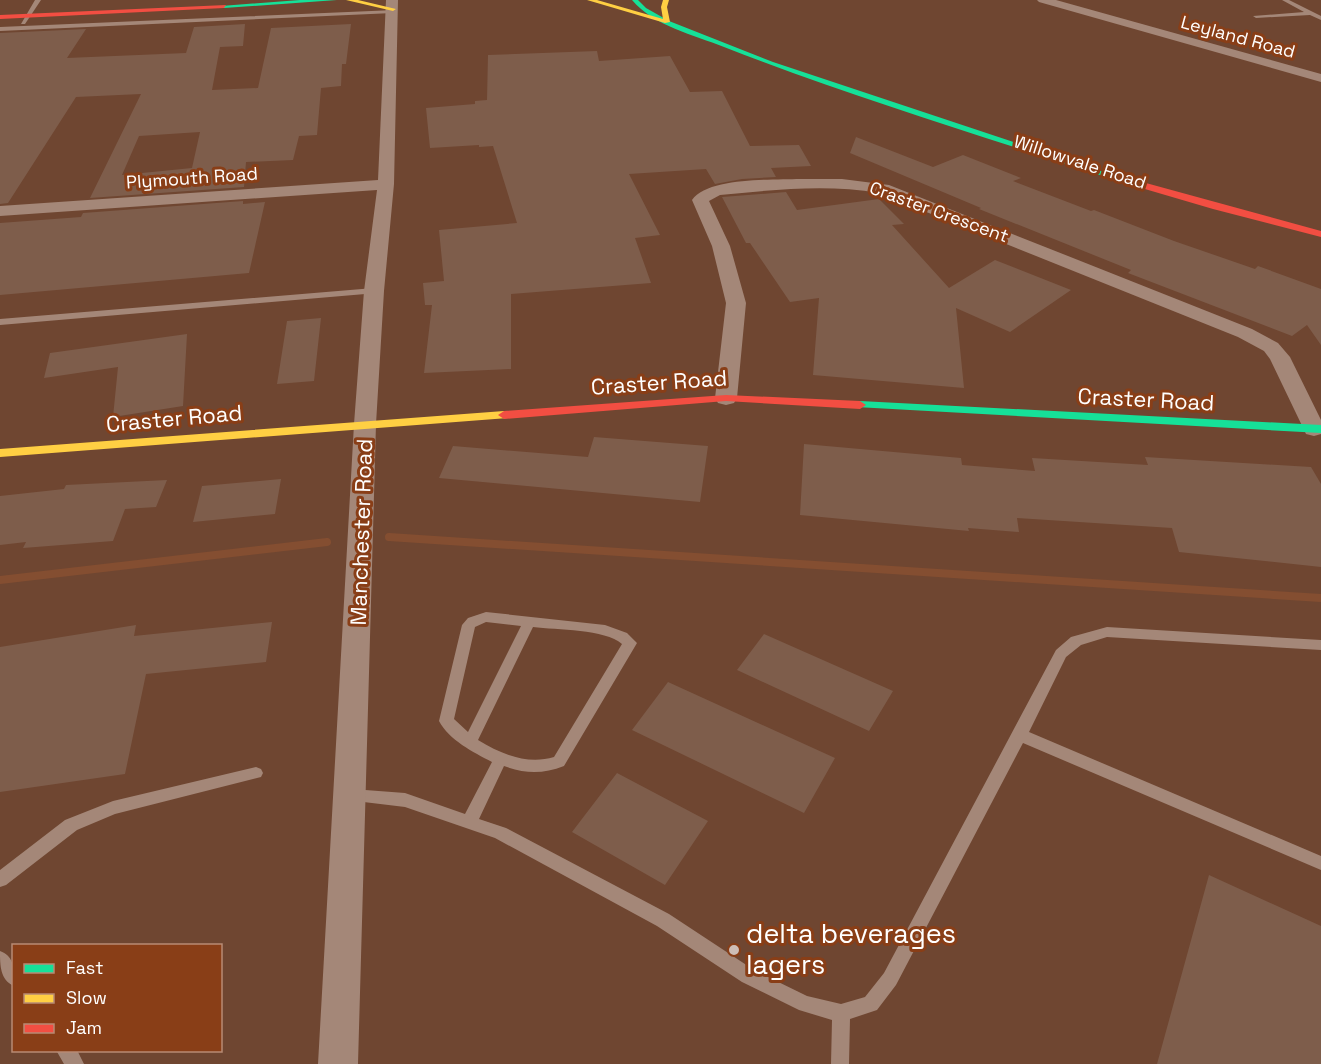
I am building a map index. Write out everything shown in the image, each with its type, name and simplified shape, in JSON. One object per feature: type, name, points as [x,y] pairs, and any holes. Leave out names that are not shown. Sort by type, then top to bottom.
[{"type":"main road","points":[[0,17],[34,7],[168,0]]},
{"type":"main road","points":[[0,8],[334,0]]},
{"type":"main road","points":[[349,0],[393,7]]},
{"type":"main road","points":[[590,0],[668,22]]},
{"type":"main road","name":"Willowvale Road","points":[[635,0],[644,9],[668,22],[836,86],[906,106],[1132,184],[1223,210],[1321,234]]},
{"type":"main road","points":[[666,0],[664,7],[668,22]]},
{"type":"main road","name":"Willowvale Road","points":[[836,86],[891,114],[990,150]]},
{"type":"main road","name":"Craster Road","points":[[0,453],[726,398],[1318,429]]},
{"type":"street","name":"Leyland Road","points":[[1043,0],[1321,78]]},
{"type":"street","name":"Manchester Road","points":[[338,1064],[365,424],[386,184],[393,7]]},
{"type":"street","name":"Craster Crescent","points":[[726,398],[736,303],[721,246],[700,200],[717,190],[835,182],[883,189],[1245,333],[1271,347],[1280,357],[1318,429]]},
{"type":"street","name":"Plymouth Road","points":[[0,211],[386,184]]},
{"type":"lane","points":[[1285,0],[1321,18]]},
{"type":"lane","points":[[18,28],[34,7]]},
{"type":"lane","points":[[0,29],[393,7]]},
{"type":"lane","points":[[1256,16],[1311,13]]},
{"type":"lane","points":[[0,322],[375,291]]},
{"type":"lane","points":[[486,617],[529,622],[605,630],[622,636],[630,643],[559,762],[541,769],[500,760],[456,733],[446,721],[469,625],[473,621],[486,617]]},
{"type":"lane","points":[[470,742],[529,622]]},
{"type":"lane","points":[[350,795],[405,800],[500,833],[663,920],[748,975],[805,1004],[841,1013],[871,1004],[890,979],[1061,654],[1076,641],[1107,632],[1321,645]]},
{"type":"lane","points":[[1020,735],[1321,863]]},
{"type":"lane","points":[[469,823],[500,760]]},
{"type":"lane","points":[[0,880],[71,825],[102,812],[256,774]]},
{"type":"lane","points":[[0,958],[12,975]]},
{"type":"lane","points":[[840,1064],[841,1013]]},
{"type":"building","points":[[245,24],[243,46],[220,47],[212,90],[258,88],[271,28],[351,24],[346,64],[342,64],[341,86],[321,88],[317,135],[299,136],[293,160],[246,162],[244,187],[90,198],[141,94],[76,97],[8,203],[0,204],[0,33],[86,29],[67,58],[186,53],[194,27]],"holes":[[[200,132],[192,168],[122,175],[139,136]]]},
{"type":"building","points":[[597,51],[599,61],[670,56],[690,92],[722,91],[750,146],[799,145],[811,166],[771,168],[776,177],[742,179],[715,184],[706,169],[629,174],[660,235],[635,238],[651,283],[511,294],[511,369],[424,373],[432,305],[425,305],[423,283],[444,281],[439,230],[517,223],[493,146],[430,148],[426,108],[475,104],[475,101],[487,100],[488,55]]},
{"type":"building","points":[[856,137],[933,167],[963,155],[1021,178],[1013,181],[1091,211],[1094,210],[1255,269],[1258,266],[1321,289],[1321,345],[1307,325],[1292,336],[1128,273],[1131,270],[979,209],[981,208],[850,153]]},
{"type":"building","points":[[786,192],[797,210],[879,199],[904,224],[892,225],[949,288],[995,260],[1071,290],[1010,332],[956,308],[964,388],[813,375],[819,298],[790,302],[750,243],[746,243],[722,197]]},
{"type":"building","points":[[243,201],[243,204],[265,202],[249,273],[0,295],[0,223],[81,217],[83,213]]},
{"type":"building","points":[[321,318],[314,381],[277,384],[287,321]]},
{"type":"building","points":[[187,334],[183,406],[113,417],[118,367],[44,378],[50,353]]},
{"type":"building","points":[[594,437],[708,446],[700,502],[439,478],[453,446],[588,457]]},
{"type":"building","points":[[804,444],[961,458],[962,465],[1035,471],[1032,458],[1148,465],[1145,457],[1311,467],[1321,484],[1321,567],[1179,552],[1172,528],[1017,518],[1019,532],[968,528],[969,531],[800,515]]},
{"type":"building","points":[[281,479],[275,514],[193,522],[202,486]]},
{"type":"building","points":[[167,480],[156,507],[125,509],[113,541],[23,548],[26,542],[0,545],[0,496],[64,489],[66,485]]},
{"type":"building","points":[[272,622],[266,662],[146,674],[125,774],[0,792],[0,647],[136,625],[134,636]]},
{"type":"building","points":[[764,634],[893,691],[869,731],[737,670]]},
{"type":"building","points":[[668,682],[835,758],[804,813],[632,730]]},
{"type":"building","points":[[617,773],[708,821],[665,885],[572,832]]},
{"type":"building","points":[[1209,875],[1321,926],[1321,1064],[1157,1064]]},
{"type":"waterway","points":[[389,537],[1321,598]]},
{"type":"waterway","points":[[0,580],[327,542]]},
{"type":"traffic: fast","points":[[224,6],[334,0]]},
{"type":"traffic: fast","points":[[635,0],[644,9],[667,22],[771,63],[1124,180]]},
{"type":"traffic: fast","points":[[860,405],[1321,429]]},
{"type":"traffic: slow","points":[[349,0],[393,9]]},
{"type":"traffic: slow","points":[[590,0],[667,22],[664,7],[666,0]]},
{"type":"traffic: slow","points":[[0,453],[504,415]]},
{"type":"traffic: jam","points":[[0,17],[224,6]]},
{"type":"traffic: jam","points":[[1124,180],[1321,234]]},
{"type":"traffic: jam","points":[[504,415],[726,398],[860,405]]},
{"type":"place","name":"delta beverages lagers","points":[[734,950]]}]
